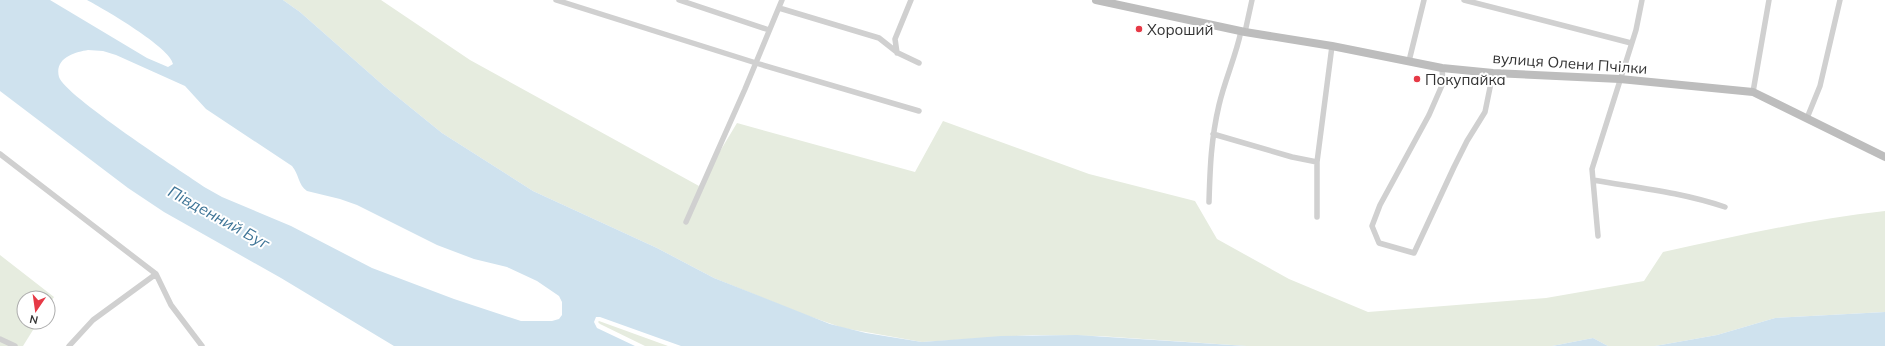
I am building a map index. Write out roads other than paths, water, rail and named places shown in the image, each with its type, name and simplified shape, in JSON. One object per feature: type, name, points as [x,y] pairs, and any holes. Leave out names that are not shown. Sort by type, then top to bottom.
[{"type":"street","points":[[556,0],[756,63],[919,111]]},
{"type":"street","points":[[679,0],[769,30]]},
{"type":"street","points":[[686,222],[782,0]]},
{"type":"street","points":[[898,53],[895,39],[911,0]]},
{"type":"street","name":"вулиця Олени Пчілки","points":[[1096,0],[1243,31],[1332,46],[1442,68],[1493,73],[1620,79],[1753,92],[1885,157]]},
{"type":"street","points":[[1209,202],[1213,134],[1220,102],[1237,52],[1252,0]]},
{"type":"street","points":[[1409,61],[1424,0]]},
{"type":"street","points":[[1464,0],[1631,44]]},
{"type":"street","points":[[1598,236],[1592,169],[1636,30],[1642,0]]},
{"type":"street","points":[[1753,92],[1769,0]]},
{"type":"street","points":[[1807,118],[1820,86],[1840,0]]},
{"type":"street","points":[[779,8],[879,38],[898,53],[919,63]]},
{"type":"street","points":[[1317,217],[1317,162],[1332,46]]},
{"type":"street","points":[[1442,68],[1443,83],[1429,115],[1380,205],[1372,226],[1379,243],[1414,253],[1457,160],[1485,112],[1493,73]]},
{"type":"street","points":[[1213,134],[1292,157],[1317,162]]},
{"type":"street","points":[[0,154],[156,274],[171,305],[202,346]]},
{"type":"street","points":[[1593,180],[1668,191],[1725,207]]},
{"type":"street","points":[[69,346],[93,320],[156,274]]},
{"type":"street","points":[[0,339],[15,346]]},
{"type":"water","name":"Південний Буг","points":[[0,0],[50,0],[147,58],[168,67],[173,64],[169,57],[149,39],[136,29],[87,0],[283,0],[300,12],[384,86],[442,133],[533,191],[657,248],[714,278],[830,324],[866,333],[922,342],[1001,336],[1077,335],[1247,346],[681,346],[600,317],[596,317],[594,322],[597,328],[635,346],[394,346],[281,278],[164,212],[128,188],[0,91]],"holes":[[[88,50],[103,51],[116,55],[185,86],[206,109],[292,166],[300,183],[307,191],[357,205],[437,245],[474,259],[507,267],[537,281],[559,296],[562,302],[562,315],[559,319],[552,321],[521,321],[454,299],[372,268],[291,226],[222,197],[206,188],[102,116],[81,100],[59,77],[58,70],[60,65],[72,54]]]},
{"type":"water","points":[[1885,312],[1885,346],[1655,346],[1717,335],[1775,318]]},
{"type":"water","points":[[1593,338],[1608,346],[1552,346]]},
{"type":"place","name":"Хороший","points":[[1139,29]]},
{"type":"place","name":"Покупайка","points":[[1417,79]]}]
